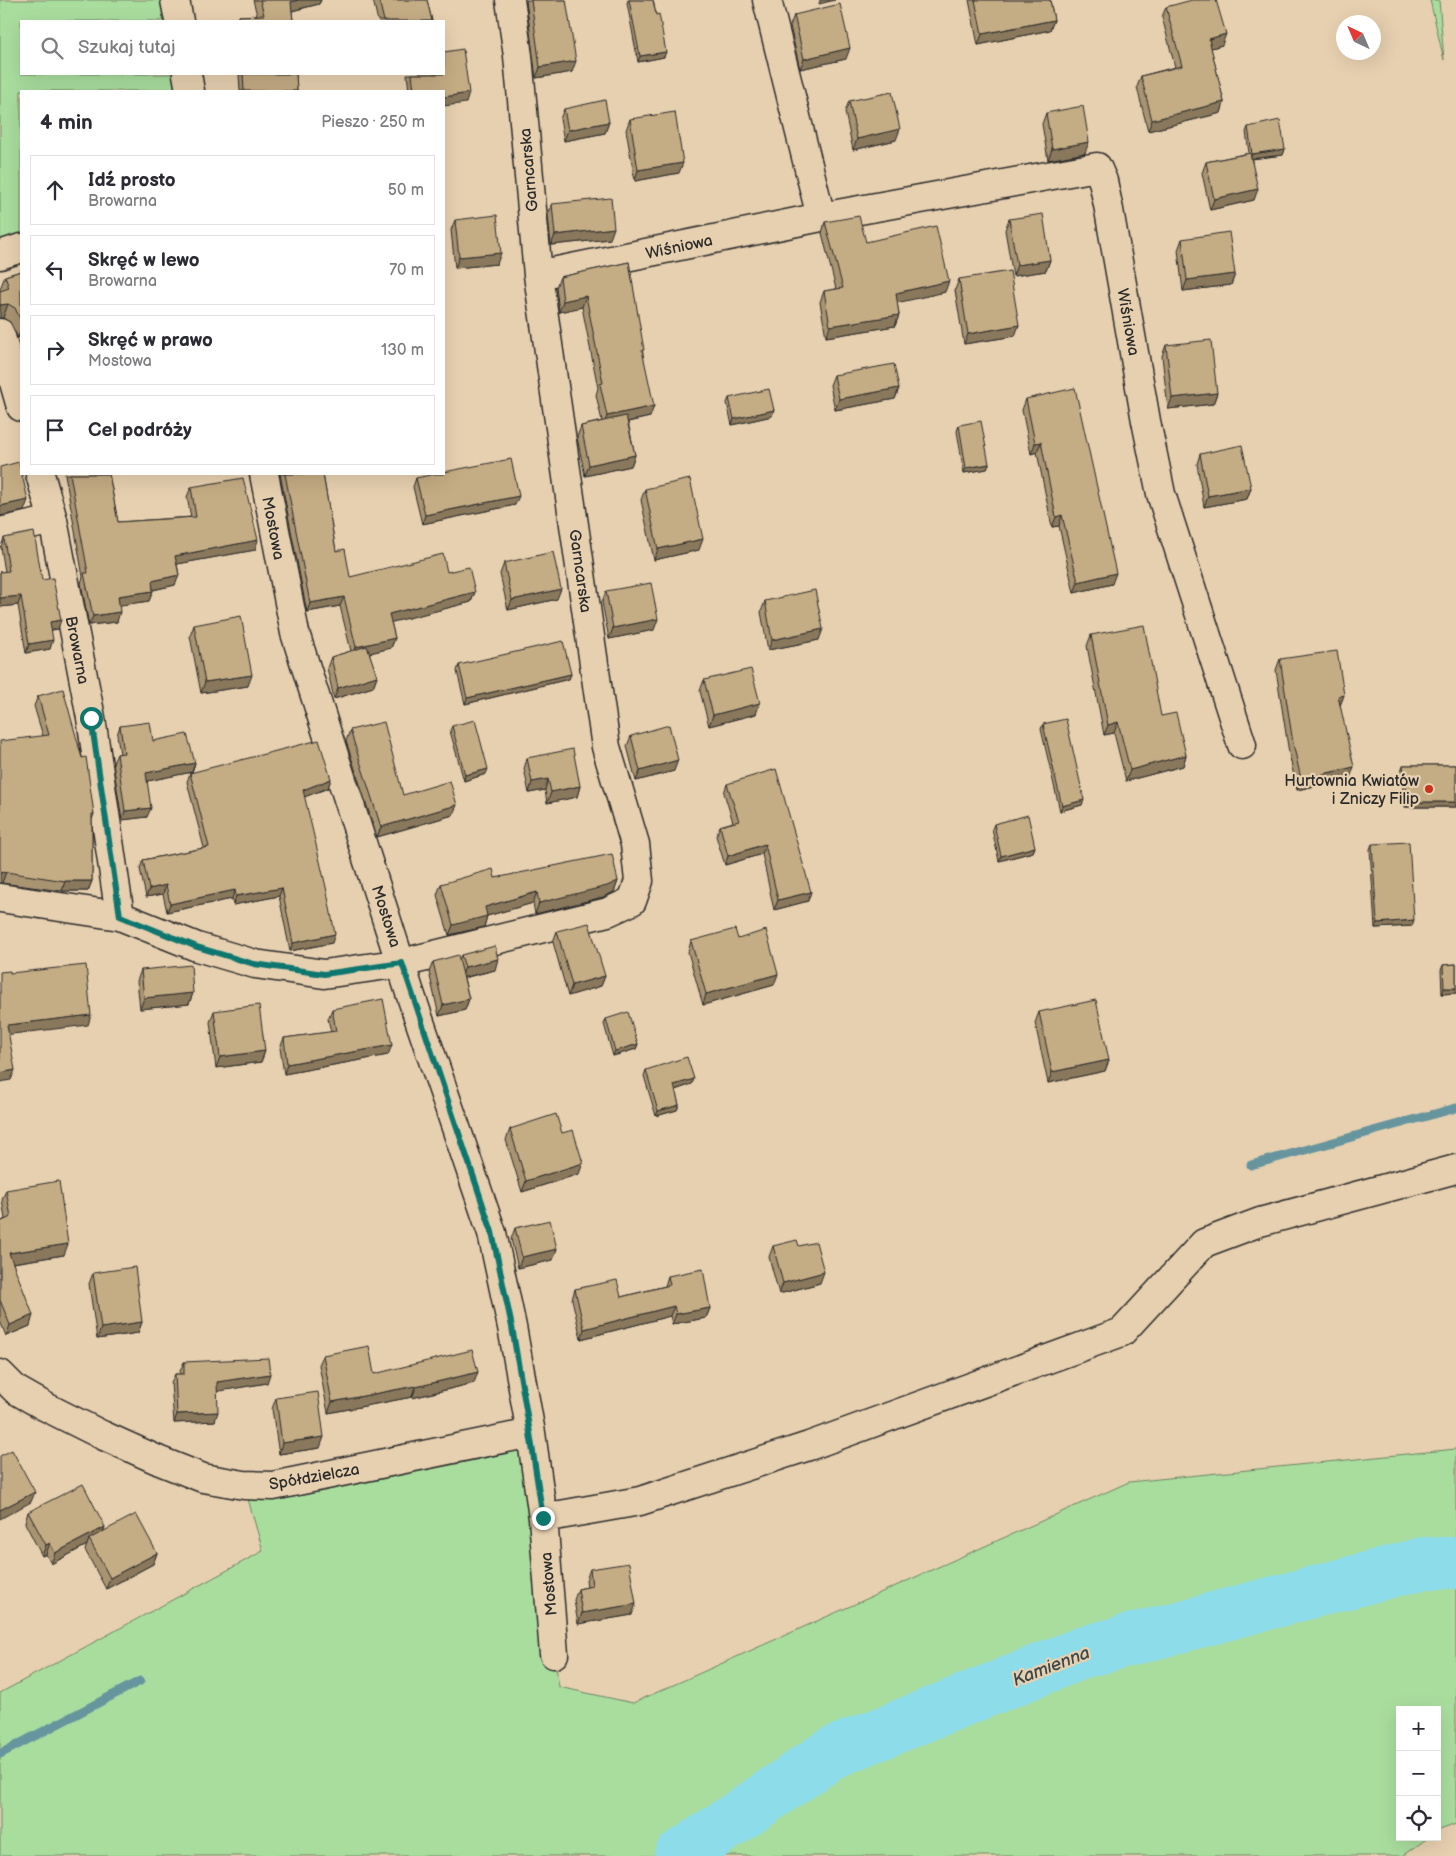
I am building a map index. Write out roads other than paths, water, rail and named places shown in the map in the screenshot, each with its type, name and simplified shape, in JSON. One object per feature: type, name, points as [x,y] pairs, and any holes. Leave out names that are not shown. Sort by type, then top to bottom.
[{"type":"street","points":[[175,0],[179,20]]},
{"type":"street","name":"Garncarska","points":[[402,963],[608,912],[632,901],[639,881],[635,844],[606,747],[538,275],[518,56],[510,0]]},
{"type":"street","points":[[767,0],[821,217]]},
{"type":"street","points":[[188,75],[190,90]]},
{"type":"street","name":"Wiśniowa","points":[[538,275],[821,217],[1097,167],[1105,191],[1161,494],[1242,745]]},
{"type":"street","points":[[0,255],[20,248]]},
{"type":"street","points":[[0,333],[20,404]]},
{"type":"street","name":"Browarna","points":[[40,475],[53,520],[91,718],[120,916]]},
{"type":"street","name":"Mostowa","points":[[264,475],[295,633],[492,1232],[512,1327],[543,1518],[554,1654]]},
{"type":"street","points":[[0,532],[53,520]]},
{"type":"street","points":[[0,898],[120,916],[197,947],[254,964],[324,974],[402,963]]},
{"type":"street","points":[[543,1518],[650,1498],[809,1446],[1122,1332],[1204,1243],[1260,1222],[1456,1169]]},
{"type":"street","name":"Spółdzielcza","points":[[0,1374],[16,1390],[102,1435],[203,1478],[244,1485],[273,1486],[530,1433]]},
{"type":"waterway","points":[[1251,1165],[1456,1108]]},
{"type":"waterway","name":"Kamienna","points":[[680,1856],[832,1753],[1084,1652],[1424,1563],[1456,1563]]},
{"type":"waterway","points":[[0,1754],[140,1681]]},
{"type":"place","name":"Hurtownia Kwiatów i Zniczy Filip","points":[[1429,789]]}]
